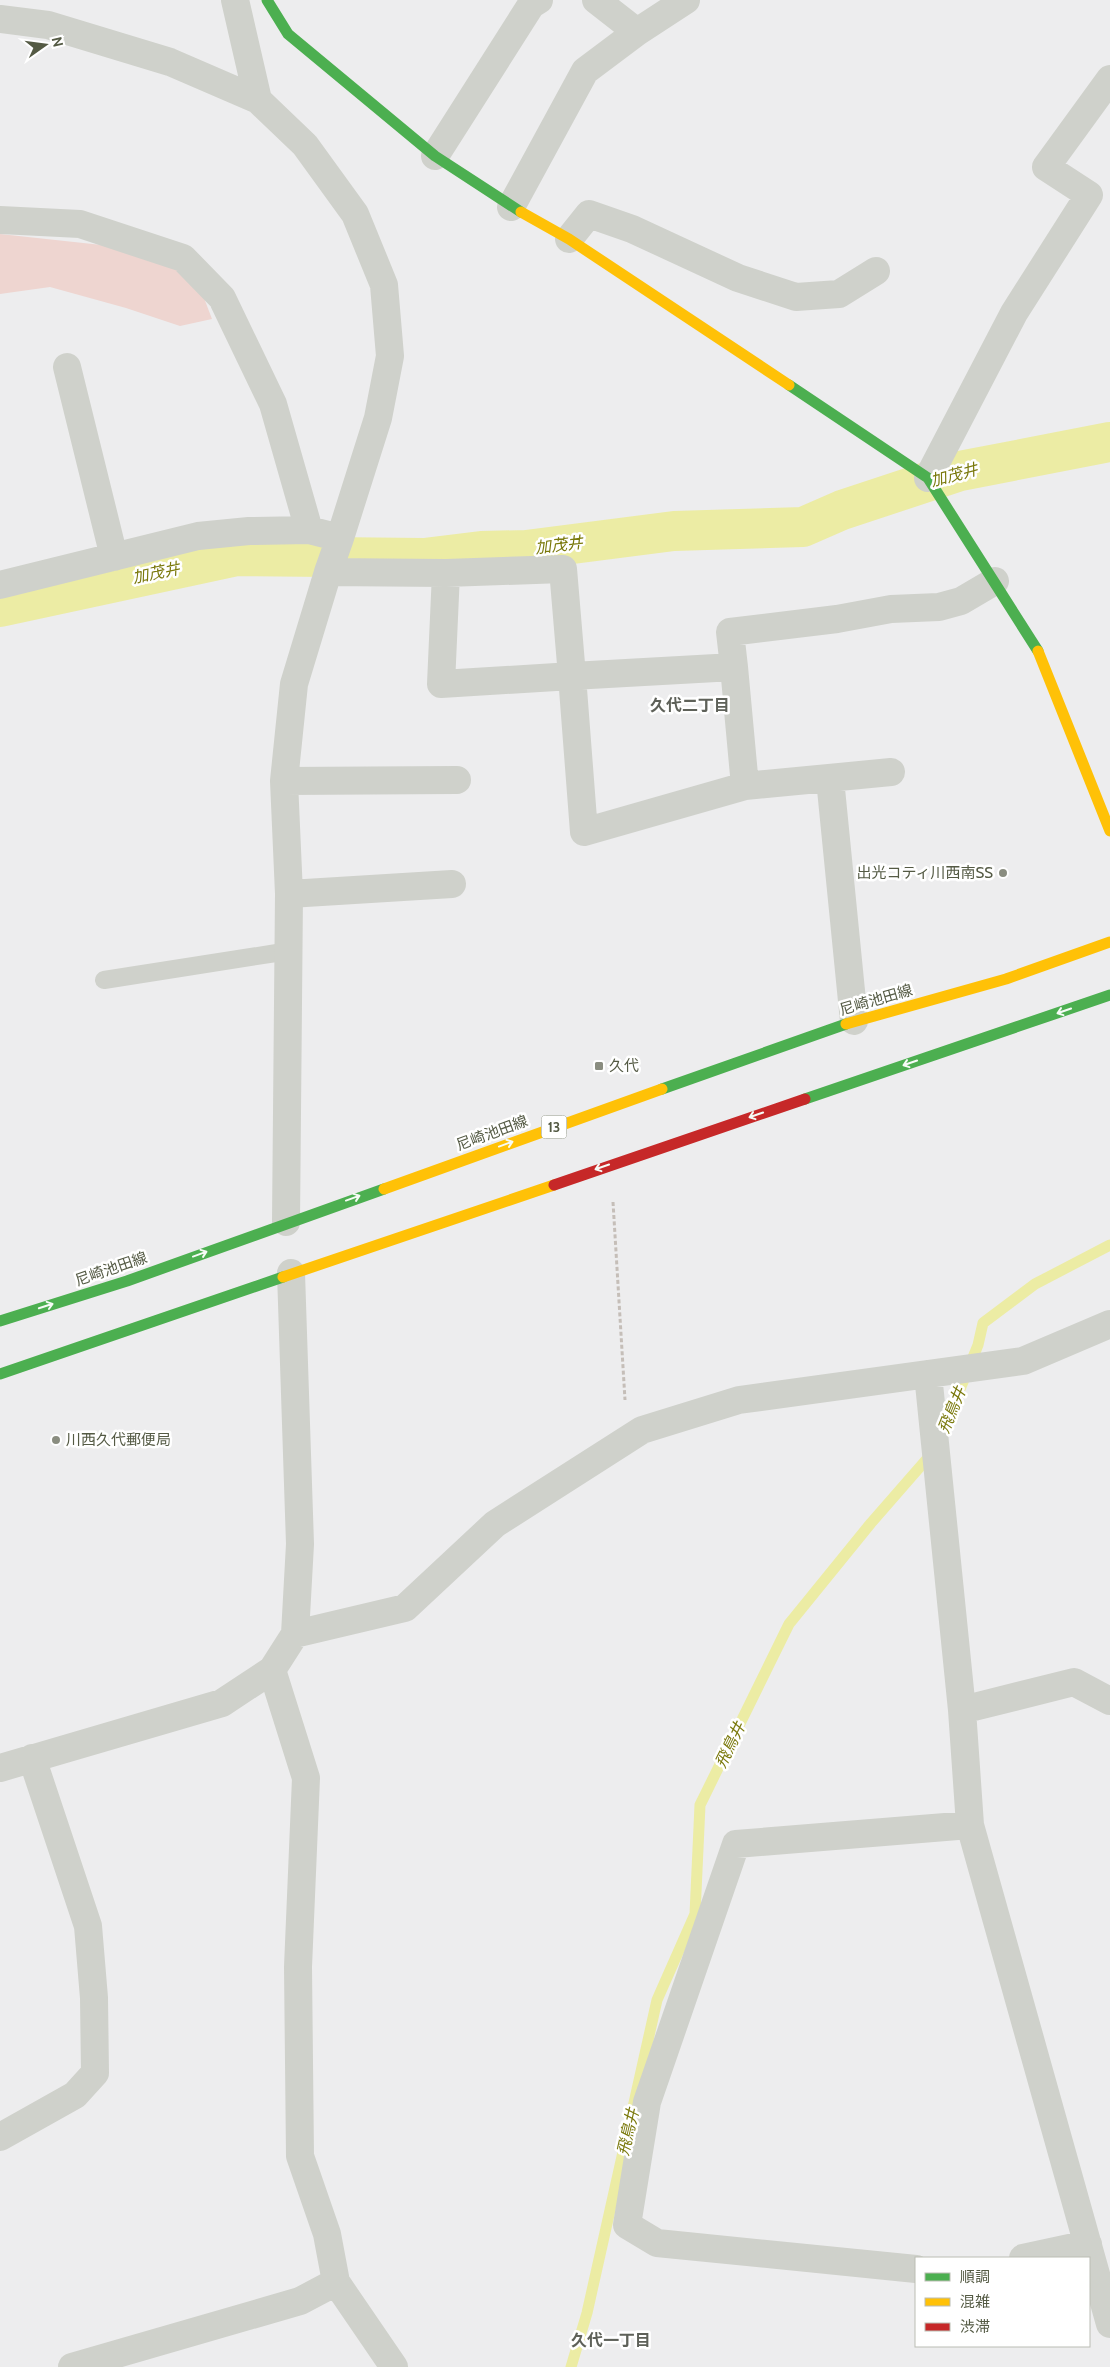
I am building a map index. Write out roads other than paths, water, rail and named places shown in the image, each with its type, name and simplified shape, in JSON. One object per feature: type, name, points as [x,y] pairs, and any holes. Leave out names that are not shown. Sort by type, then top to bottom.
[{"type":"main road","points":[[267,0],[288,34],[436,156],[511,207],[569,239],[928,478],[995,581],[1038,653],[1110,831]]},
{"type":"main road","name":"尼崎池田線","points":[[0,1321],[127,1281],[286,1222],[854,1021],[1006,979],[1110,942]]},
{"type":"main road","points":[[0,1374],[291,1273],[1110,995]]},
{"type":"street","points":[[234,0],[258,100]]},
{"type":"street","points":[[436,156],[531,5],[539,0]]},
{"type":"street","points":[[596,0],[637,32]]},
{"type":"street","points":[[511,207],[585,71],[637,32],[686,0]]},
{"type":"street","points":[[0,19],[48,25],[170,62],[258,100],[305,145],[355,214],[384,285],[390,356],[378,418],[294,684],[284,781],[289,894],[286,1222]]},
{"type":"street","points":[[928,478],[1014,313],[1089,195],[1046,167],[1110,79]]},
{"type":"street","points":[[569,239],[589,214],[632,229],[738,278],[796,297],[839,294],[876,271]]},
{"type":"street","points":[[0,220],[80,224],[183,258],[222,298],[273,404],[309,530]]},
{"type":"street","points":[[67,367],[114,557]]},
{"type":"street","points":[[0,586],[198,536],[249,531],[309,530],[340,538]]},
{"type":"street","points":[[328,572],[446,573],[563,570],[584,832],[745,786],[891,772]]},
{"type":"street","points":[[446,573],[441,684],[734,667]]},
{"type":"street","points":[[745,786],[730,632],[837,619],[892,609],[939,607],[961,601],[995,581]]},
{"type":"street","points":[[830,779],[854,1021]]},
{"type":"street","points":[[284,781],[457,780]]},
{"type":"street","points":[[289,894],[452,884]]},
{"type":"street","points":[[0,1768],[222,1703],[272,1670],[295,1634],[300,1544],[291,1273]]},
{"type":"street","points":[[295,1634],[405,1608],[496,1524],[642,1430],[738,1400],[1023,1361],[1110,1324]]},
{"type":"street","points":[[928,1374],[962,1710],[970,1825],[1110,2324]]},
{"type":"street","points":[[272,1670],[306,1778],[298,1967],[300,2156],[327,2234],[336,2282],[394,2367]]},
{"type":"street","points":[[962,1710],[1074,1682],[1110,1701]]},
{"type":"street","points":[[0,2137],[75,2095],[95,2073],[94,1998],[88,1926],[32,1758]]},
{"type":"street","points":[[915,2269],[657,2242],[627,2224],[648,2102],[736,1844],[970,1825]]},
{"type":"street","points":[[1028,2257],[1088,2244]]},
{"type":"street","points":[[72,2367],[300,2301],[336,2282]]},
{"type":"lane","points":[[104,980],[289,951]]},
{"type":"waterway","name":"加茂井","points":[[0,607],[237,556],[424,558],[481,551],[526,550],[674,531],[803,527],[842,510],[960,471],[1110,442]]},
{"type":"waterway","name":"飛鳥井","points":[[941,1436],[978,1345],[983,1323],[1035,1284],[1110,1245]]},
{"type":"waterway","name":"飛鳥井","points":[[571,2367],[587,2313],[657,2000],[695,1914],[700,1805],[789,1624],[871,1523],[933,1452]]},
{"type":"place","name":"出光コティ川西南SS","points":[[1003,873]]},
{"type":"place","name":"久代","points":[[599,1066]]},
{"type":"place","name":"川西久代郵便局","points":[[56,1440]]},
{"type":"district","name":"久代二丁目","points":[[690,705]]},
{"type":"district","name":"久代一丁目","points":[[611,2340]]}]
